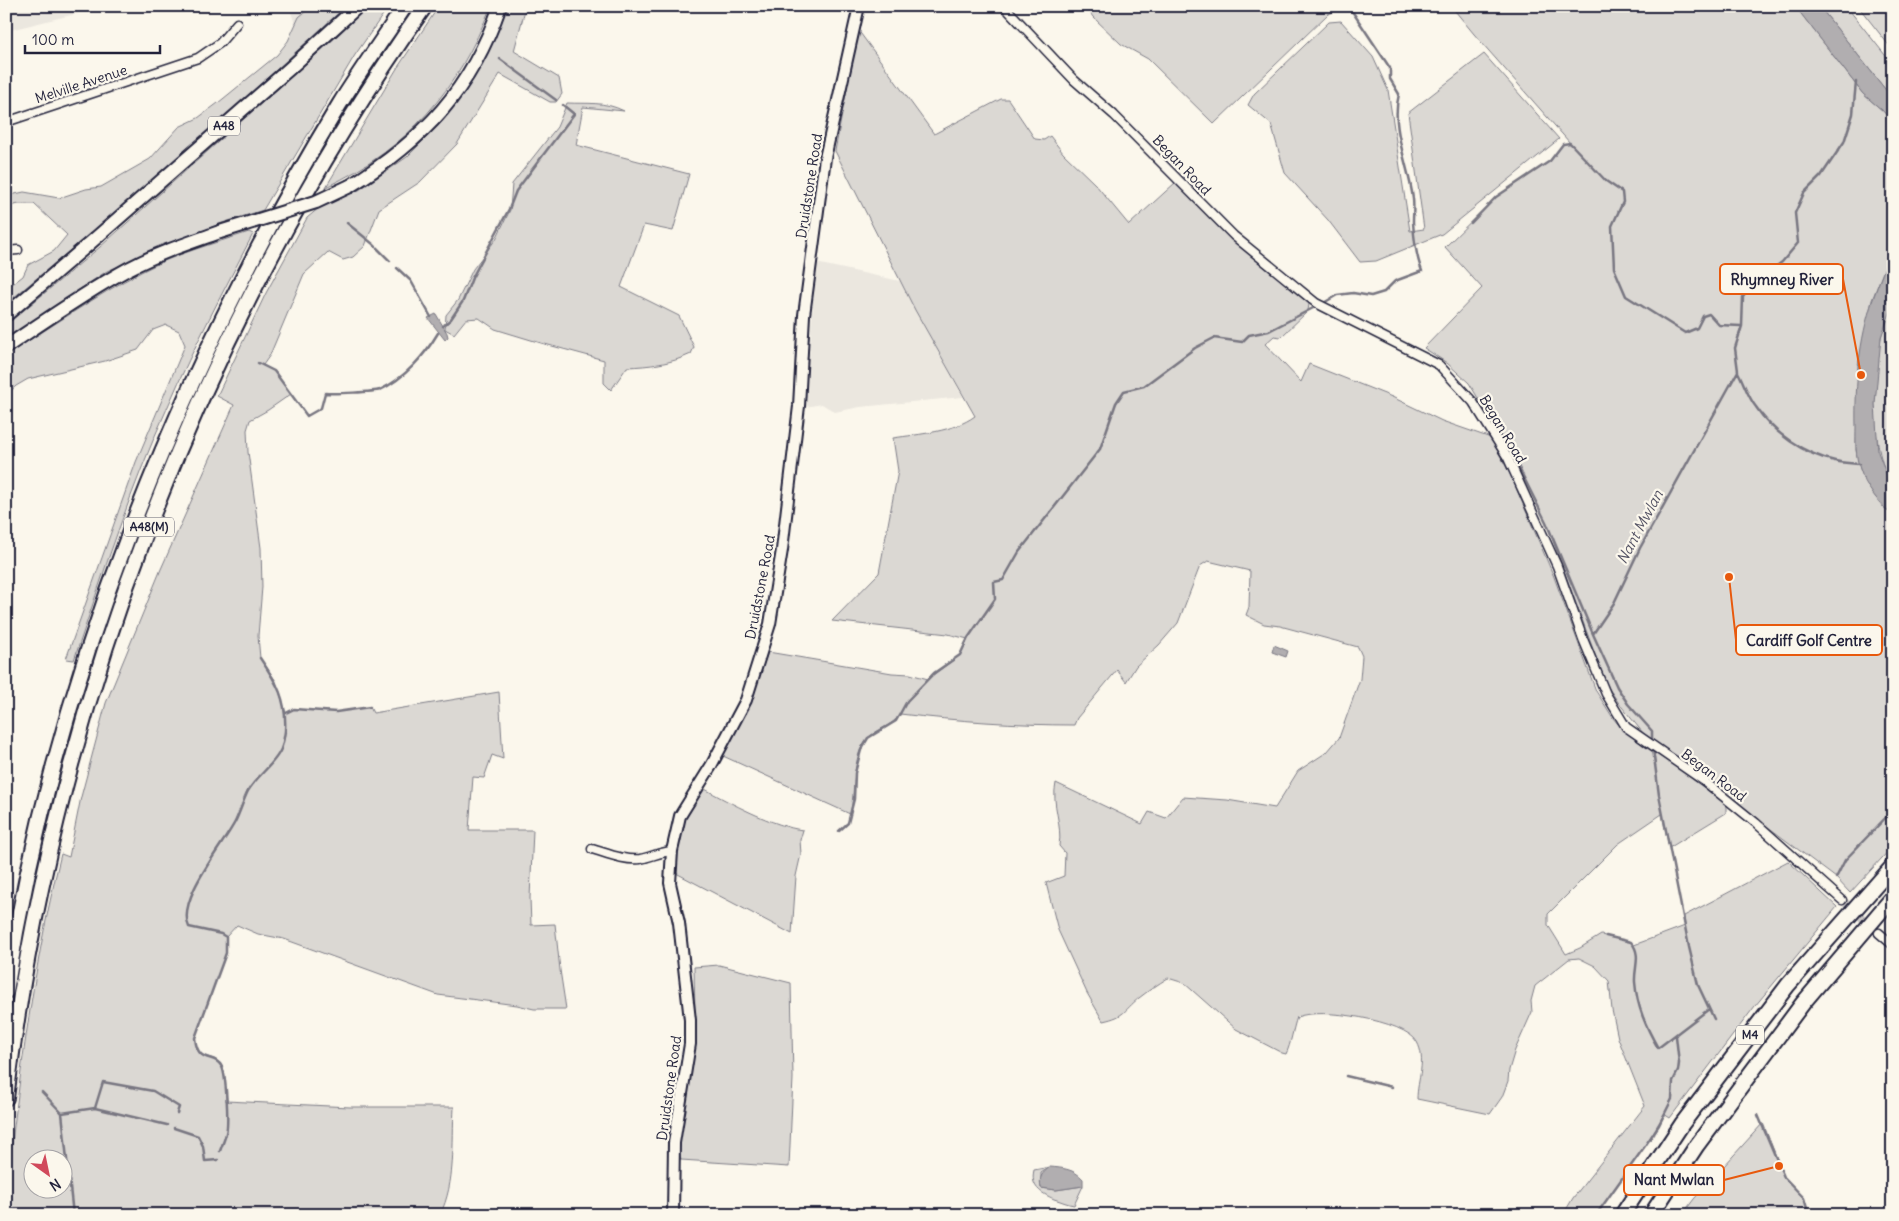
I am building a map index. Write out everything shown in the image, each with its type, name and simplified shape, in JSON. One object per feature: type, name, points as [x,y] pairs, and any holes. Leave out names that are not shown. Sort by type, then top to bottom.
[{"type":"highway","name":"A48","points":[[6,315],[282,76],[358,6]]},
{"type":"highway","name":"A48(M)","points":[[6,991],[33,856],[63,735],[102,608],[154,471],[217,328],[267,232],[341,102],[406,6]]},
{"type":"highway","name":"A48(M)","points":[[6,1098],[24,976],[54,831],[96,679],[150,522],[208,386],[260,278],[309,188],[361,102],[425,6]]},
{"type":"highway","points":[[6,346],[128,269],[170,250],[220,232],[316,202],[350,186],[380,168],[402,151],[452,100],[472,68],[490,32],[500,6]]},
{"type":"highway","name":"M4","points":[[1622,1215],[1682,1124],[1788,985],[1893,866]]},
{"type":"highway","name":"M4","points":[[1651,1215],[1696,1145],[1802,1003],[1893,897]]},
{"type":"street","name":"Druidstone Road","points":[[673,1215],[674,1144],[690,1044],[690,1020],[680,923],[670,883],[672,851],[680,816],[711,766],[746,700],[770,624],[782,550],[799,406],[804,314],[825,158],[858,6]]},
{"type":"street","name":"Began Road","points":[[1004,6],[1074,80],[1114,115],[1234,236],[1316,303],[1439,366],[1473,402],[1508,458],[1529,501],[1557,566],[1606,694],[1626,727],[1704,782],[1756,823],[1842,900]]},
{"type":"street","name":"Melville Avenue","points":[[6,122],[198,58],[220,43],[237,23]]},
{"type":"street","points":[[6,251],[18,250]]},
{"type":"street","points":[[592,849],[617,857],[639,859],[659,852],[672,851]]},
{"type":"street","points":[[1879,933],[1893,945]]},
{"type":"shaded area","points":[[6,6],[108,6],[6,31]]},
{"type":"shaded area","points":[[289,6],[328,6],[299,36]]},
{"type":"shaded area","points":[[312,6],[346,6],[181,157],[6,304],[6,289],[23,276],[28,265],[54,251],[67,235],[34,204],[19,204],[6,207],[6,196],[24,192],[59,198],[86,189],[101,187],[150,159],[179,127],[198,118],[277,55],[288,41],[299,17]]},
{"type":"shaded area","points":[[368,6],[389,6],[355,55],[263,210],[219,224],[107,271],[6,339],[6,325],[100,247],[336,37]]},
{"type":"shaded area","points":[[439,6],[491,6],[478,37],[463,65],[427,114],[406,135],[382,154],[356,172],[326,187],[396,70]]},
{"type":"shaded area","points":[[506,6],[526,6],[514,51],[559,78],[562,94],[556,102],[550,102],[500,74],[457,144],[420,182],[379,209],[365,246],[353,257],[343,260],[328,252],[304,274],[270,355],[263,365],[274,371],[291,394],[250,420],[247,430],[248,452],[261,548],[262,587],[258,636],[260,658],[276,681],[286,713],[294,709],[336,712],[370,707],[373,713],[499,692],[503,759],[492,755],[484,778],[473,777],[469,830],[533,830],[530,898],[531,925],[555,924],[566,1009],[534,1009],[517,1005],[438,995],[284,939],[258,934],[237,925],[226,937],[226,953],[195,1038],[199,1052],[217,1061],[223,1069],[226,1101],[350,1107],[454,1107],[451,1176],[449,1189],[440,1215],[6,1215],[12,1143],[29,1016],[43,935],[61,854],[69,857],[81,797],[106,703],[161,569],[234,405],[217,396],[266,293],[307,218],[320,207],[359,190],[407,157],[443,121],[474,78],[495,37]]},
{"type":"shaded area","points":[[1085,6],[1349,6],[1328,14],[1214,124],[1148,59],[1121,44],[1093,17]]},
{"type":"shaded area","points":[[1451,6],[1795,6],[1863,94],[1893,122],[1893,246],[1872,300],[1858,365],[1856,450],[1860,469],[1872,492],[1883,507],[1893,515],[1893,846],[1850,893],[1836,878],[1643,733],[1618,702],[1606,684],[1546,522],[1515,460],[1469,383],[1447,363],[1424,348],[1482,288],[1445,247],[1496,197],[1550,161],[1563,144],[1570,143]]},
{"type":"shaded area","points":[[1795,6],[1819,6],[1893,99],[1893,122],[1863,94]]},
{"type":"shaded area","points":[[1819,6],[1846,6],[1893,65],[1893,99]]},
{"type":"shaded area","points":[[1858,6],[1892,6],[1893,51],[1891,48]]},
{"type":"shaded area","points":[[1341,21],[1373,57],[1388,90],[1410,231],[1424,229],[1408,113],[1484,54],[1559,139],[1442,234],[1376,261],[1360,262],[1328,220],[1285,173],[1271,124],[1248,105],[1254,94],[1329,22]]},
{"type":"shaded area","points":[[858,30],[934,134],[1001,99],[1008,99],[1035,139],[1044,140],[1050,136],[1063,153],[1096,185],[1129,225],[1176,182],[1224,232],[1309,304],[1308,311],[1281,337],[1274,336],[1265,344],[1301,382],[1309,364],[1392,397],[1442,421],[1491,438],[1511,476],[1554,577],[1596,691],[1613,718],[1622,729],[1644,746],[1726,804],[1726,813],[1669,848],[1662,814],[1618,844],[1548,914],[1548,925],[1566,954],[1601,935],[1631,942],[1634,945],[1685,926],[1684,916],[1788,861],[1837,907],[1755,1006],[1670,1118],[1664,1114],[1645,1146],[1596,1215],[1563,1215],[1573,1198],[1645,1106],[1618,1038],[1612,1010],[1609,981],[1595,966],[1579,958],[1569,959],[1535,986],[1531,1001],[1532,1012],[1515,1050],[1508,1081],[1502,1097],[1490,1114],[1417,1099],[1421,1056],[1417,1042],[1409,1034],[1380,1022],[1341,1015],[1308,1014],[1297,1017],[1286,1054],[1236,1029],[1184,983],[1168,978],[1139,998],[1120,1015],[1103,1021],[1087,993],[1058,930],[1046,883],[1064,876],[1065,853],[1059,846],[1060,830],[1055,799],[1056,783],[1142,824],[1149,812],[1166,818],[1183,797],[1227,800],[1275,808],[1298,771],[1327,752],[1339,738],[1360,679],[1362,656],[1358,647],[1280,626],[1264,624],[1246,615],[1249,607],[1250,571],[1208,561],[1200,566],[1178,623],[1159,645],[1136,666],[1126,682],[1117,670],[1077,718],[1074,725],[987,722],[900,714],[893,722],[871,735],[862,746],[856,765],[850,814],[723,756],[752,696],[768,652],[892,673],[910,674],[928,679],[960,655],[968,639],[948,634],[832,621],[879,573],[898,471],[893,438],[947,429],[975,416],[915,310],[835,151]]},
{"type":"shaded area","points":[[567,103],[603,104],[624,111],[583,107],[576,145],[689,174],[673,231],[644,225],[621,287],[679,316],[694,347],[691,354],[675,360],[627,367],[611,390],[604,383],[604,360],[495,329],[479,318],[466,319],[454,334],[445,329],[446,315],[458,300],[473,269],[496,239],[510,210],[512,184],[557,127]]},
{"type":"shaded area","points":[[249,232],[253,234],[189,361],[155,435],[118,531],[74,660],[66,659],[136,462],[185,345],[179,331],[166,325],[153,330],[138,350],[105,361],[28,379],[6,395],[6,355],[89,302],[141,272],[180,255]]},
{"type":"shaded area","points":[[1893,246],[1893,305],[1881,337],[1875,404],[1878,452],[1888,478],[1893,485],[1893,515],[1873,494],[1865,482],[1858,464],[1856,411],[1857,378],[1864,330],[1873,299]]},
{"type":"shaded area","points":[[816,263],[900,281],[963,397],[860,407],[835,412],[822,404],[805,407]]},
{"type":"shaded area","points":[[1893,305],[1893,485],[1885,471],[1880,454],[1875,414],[1875,393],[1881,338]]},
{"type":"shaded area","points":[[436,314],[447,333],[448,337],[445,340],[428,318]]},
{"type":"shaded area","points":[[1274,645],[1288,651],[1286,657],[1272,652]]},
{"type":"shaded area","points":[[703,788],[738,807],[766,819],[803,830],[800,840],[801,854],[796,876],[792,934],[676,873],[676,851],[683,819]]},
{"type":"shaded area","points":[[719,965],[791,983],[793,1078],[789,1167],[681,1160],[677,1145],[691,1060],[695,1014],[694,967]]},
{"type":"shaded area","points":[[1763,1123],[1784,1177],[1804,1198],[1809,1215],[1682,1215],[1694,1199]]},
{"type":"shaded area","points":[[1050,1167],[1041,1173],[1041,1188],[1056,1190],[1083,1186],[1074,1205],[1049,1197],[1035,1185],[1034,1170]]},
{"type":"shaded area","points":[[1050,1167],[1076,1173],[1083,1179],[1083,1186],[1056,1190],[1041,1188],[1041,1176]]},
{"type":"waterway","points":[[1322,304],[1337,295],[1353,293],[1371,296],[1384,292],[1395,281],[1422,271],[1415,241],[1411,186],[1398,133],[1397,107],[1399,94],[1390,79],[1390,68],[1352,11],[1344,6]]},
{"type":"waterway","points":[[500,59],[556,100]]},
{"type":"waterway","name":"Nant Mwlan","points":[[1652,743],[1652,731],[1628,704],[1617,687],[1593,634],[1614,603],[1640,548],[1738,371],[1735,348],[1742,326],[1743,297],[1753,284],[1782,262],[1798,243],[1795,213],[1804,193],[1821,176],[1844,142],[1853,114],[1856,82]]},
{"type":"waterway","points":[[443,326],[451,319],[463,301],[472,278],[509,209],[516,191],[574,114],[563,105]]},
{"type":"waterway","points":[[1471,223],[1496,197],[1550,161],[1563,144],[1570,143],[1606,181],[1622,192],[1623,202],[1612,226],[1614,268],[1626,296],[1685,333],[1697,328],[1703,316],[1709,314],[1719,325],[1741,326]]},
{"type":"waterway","points":[[347,223],[390,261]]},
{"type":"waterway","points":[[397,268],[411,281],[431,317]]},
{"type":"waterway","points":[[839,831],[848,823],[854,799],[855,773],[861,750],[868,738],[896,721],[907,701],[934,673],[960,655],[968,638],[995,599],[994,582],[1003,580],[1019,552],[1100,449],[1116,403],[1124,391],[1144,386],[1195,348],[1214,338],[1242,342],[1249,335],[1269,331],[1317,306]]},
{"type":"waterway","points":[[258,363],[274,371],[307,416],[321,408],[325,393],[376,391],[397,380],[427,350],[438,333]]},
{"type":"waterway","points":[[1738,372],[1753,403],[1780,434],[1801,448],[1823,458],[1859,464]]},
{"type":"waterway","points":[[1515,460],[1546,522],[1593,634]]},
{"type":"waterway","points":[[220,1151],[227,1128],[226,1089],[222,1067],[215,1060],[203,1056],[199,1052],[195,1038],[226,953],[226,937],[221,934],[189,927],[187,916],[194,889],[229,833],[248,791],[276,758],[282,745],[285,720],[280,692],[260,658]]},
{"type":"waterway","points":[[286,713],[294,709],[336,712],[370,707]]},
{"type":"waterway","name":"Nant Mwlan","points":[[1653,749],[1659,795],[1689,947],[1698,985],[1714,1019]]},
{"type":"waterway","points":[[1836,878],[1845,860],[1893,810]]},
{"type":"waterway","points":[[1606,936],[1631,942],[1634,947],[1637,956],[1635,982],[1638,1000],[1646,1024],[1658,1048],[1709,1009]]},
{"type":"waterway","points":[[1596,1215],[1659,1125],[1672,1099],[1673,1081],[1678,1071],[1679,1063],[1676,1036]]},
{"type":"waterway","points":[[1346,1076],[1392,1087]]},
{"type":"waterway","points":[[95,1108],[103,1082],[153,1091],[179,1107],[177,1113]]},
{"type":"waterway","points":[[42,1092],[62,1113],[73,1215]]},
{"type":"waterway","points":[[62,1113],[95,1108],[167,1125]]},
{"type":"waterway","name":"Nant Mwlan","points":[[1758,1115],[1784,1177],[1804,1198],[1809,1215]]},
{"type":"waterway","points":[[174,1128],[198,1136],[203,1146],[205,1161],[218,1160]]},
{"type":"tunnel","points":[[1842,900],[1879,933]]},
{"type":"place","name":"Rhymney River","points":[[1861,375]]},
{"type":"place","name":"Cardiff Golf Centre","points":[[1729,577]]},
{"type":"place","name":"Nant Mwlan","points":[[1779,1166]]}]
